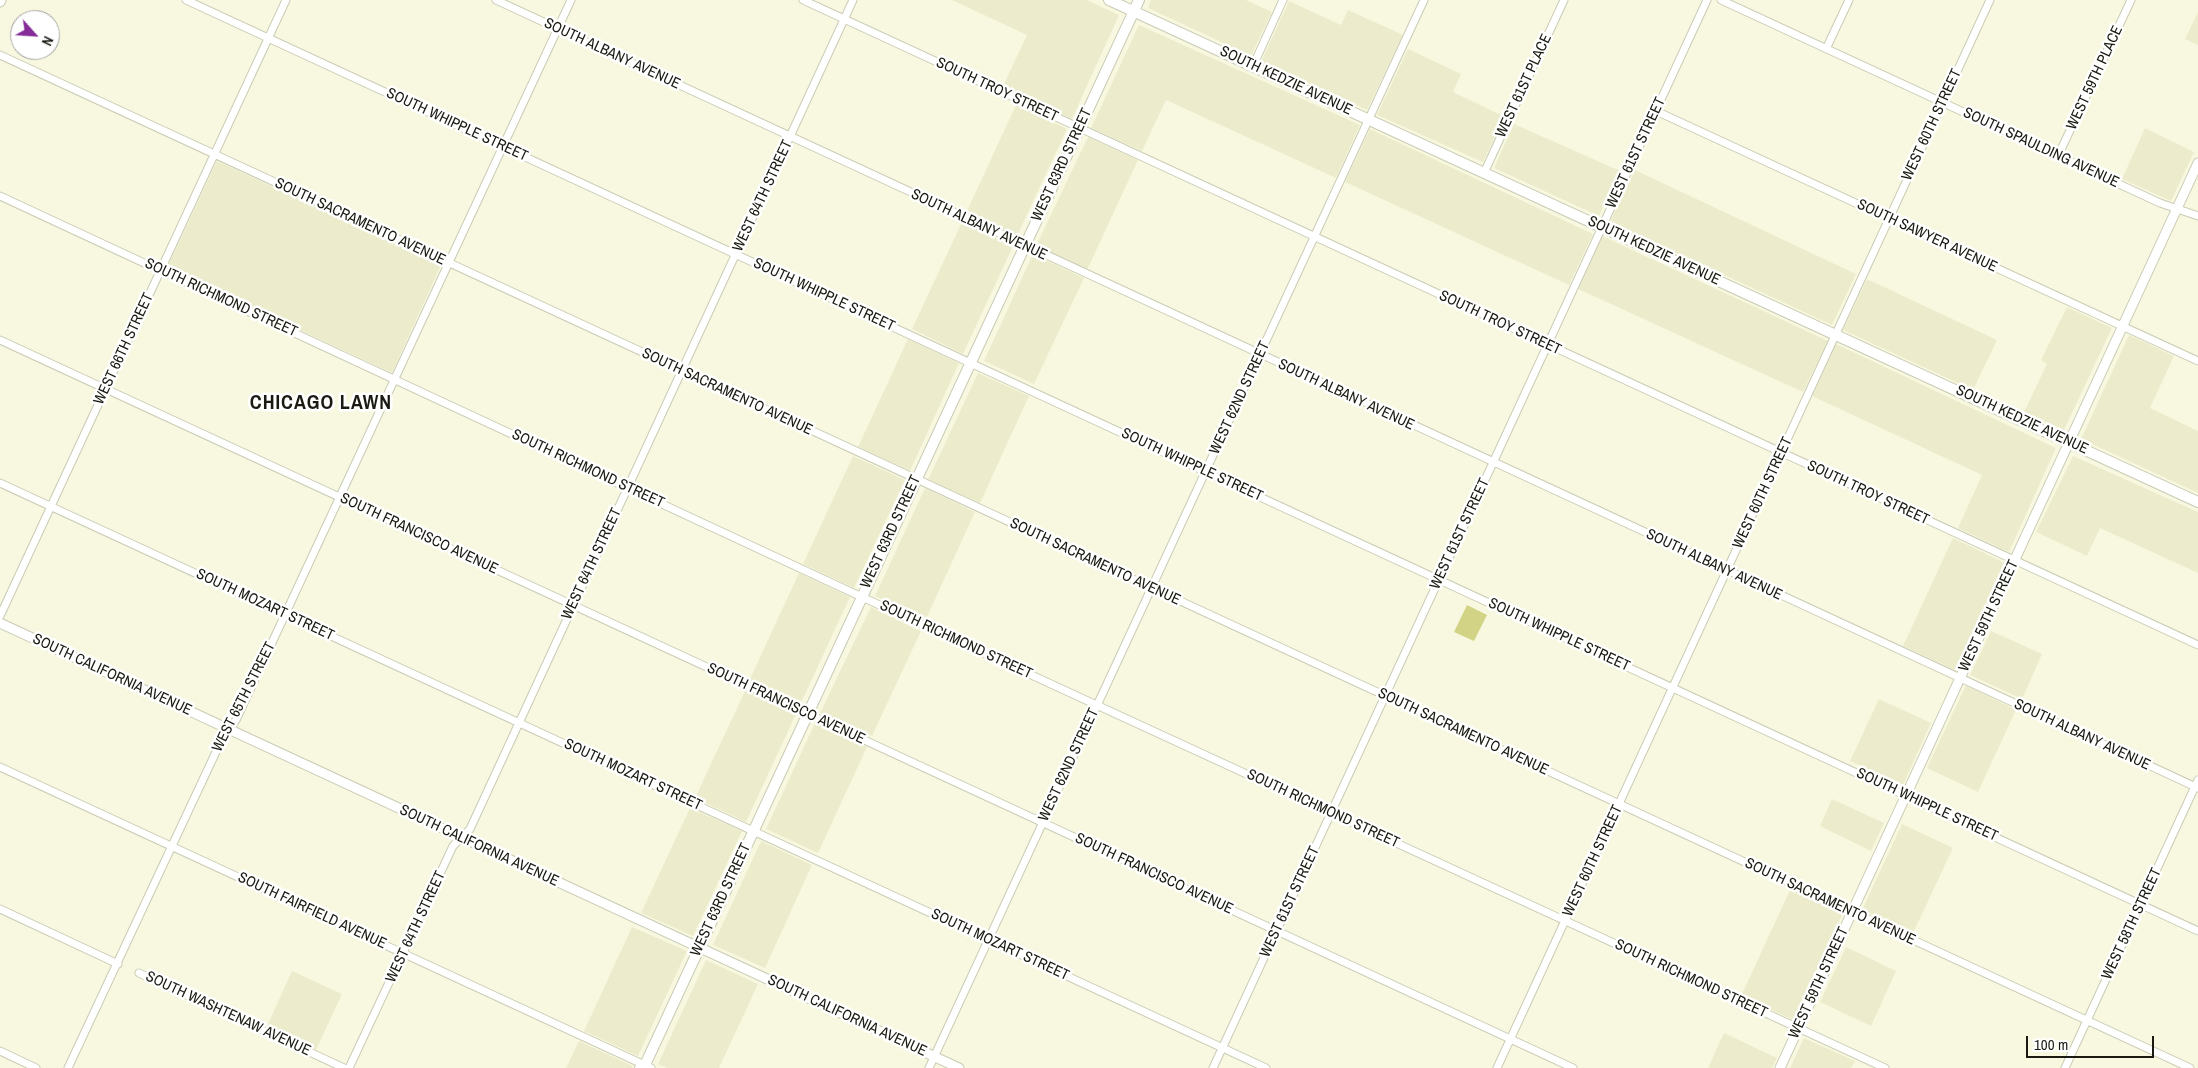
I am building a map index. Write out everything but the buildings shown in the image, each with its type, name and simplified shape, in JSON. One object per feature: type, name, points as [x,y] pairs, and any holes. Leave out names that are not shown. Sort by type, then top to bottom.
[{"type":"main road","name":"SOUTH KEDZIE AVENUE","points":[[1109,0],[2198,502]]},
{"type":"main road","name":"WEST 63RD STREET","points":[[645,1067],[1139,0]]},
{"type":"street","name":"SOUTH WHIPPLE STREET","points":[[186,0],[2198,931]]},
{"type":"street","name":"WEST 66TH STREET","points":[[0,616],[286,0]]},
{"type":"street","name":"SOUTH ALBANY AVENUE","points":[[496,0],[1493,463],[2197,785]]},
{"type":"street","name":"WEST 65TH STREET","points":[[68,1068],[222,739],[236,720],[570,0]]},
{"type":"street","name":"SOUTH TROY STREET","points":[[803,0],[2198,646]]},
{"type":"street","name":"WEST 64TH STREET","points":[[350,1068],[453,846],[470,829],[853,0]]},
{"type":"street","points":[[1253,66],[1283,0]]},
{"type":"street","name":"WEST 62ND STREET","points":[[929,1068],[1424,0]]},
{"type":"street","name":"WEST 61ST PLACE","points":[[1484,173],[1564,0]]},
{"type":"street","name":"WEST 61ST STREET","points":[[1213,1068],[1707,0]]},
{"type":"street","name":"SOUTH SPAULDING AVENUE","points":[[1721,0],[2160,203],[2198,216]]},
{"type":"street","points":[[1826,48],[1849,0]]},
{"type":"street","name":"WEST 60TH STREET","points":[[1497,1068],[1990,0]]},
{"type":"street","name":"WEST 59TH PLACE","points":[[2058,156],[2131,0]]},
{"type":"street","name":"SOUTH SACRAMENTO AVENUE","points":[[0,55],[2190,1068]]},
{"type":"street","name":"SOUTH SAWYER AVENUE","points":[[1656,111],[2198,361]]},
{"type":"street","name":"WEST 59TH STREET","points":[[1780,1068],[2198,163]]},
{"type":"street","name":"SOUTH RICHMOND STREET","points":[[0,196],[1885,1068]]},
{"type":"street","name":"SOUTH FRANCISCO AVENUE","points":[[0,340],[1573,1068]]},
{"type":"street","name":"SOUTH MOZART STREET","points":[[0,483],[1266,1068]]},
{"type":"street","name":"SOUTH CALIFORNIA AVENUE","points":[[0,623],[959,1068]]},
{"type":"street","name":"SOUTH FAIRFIELD AVENUE","points":[[0,767],[645,1067]]},
{"type":"street","name":"WEST 58TH STREET","points":[[2065,1068],[2197,785]]},
{"type":"street","points":[[0,909],[118,964]]},
{"type":"street","name":"SOUTH WASHTENAW AVENUE","points":[[139,972],[344,1068]]},
{"type":"street","points":[[0,1051],[36,1068]]},
{"type":"shaded area","points":[[952,0],[1087,0],[1119,15],[1072,119],[1002,88],[1027,35]]},
{"type":"shaded area","points":[[1151,0],[1246,0],[1272,12],[1251,56],[1148,8]]},
{"type":"shaded area","points":[[1289,1],[1341,25],[1348,10],[1403,35],[1367,110],[1261,62]]},
{"type":"shaded area","points":[[2198,12],[2198,45],[2185,39]]},
{"type":"shaded area","points":[[1139,25],[1360,125],[1336,178],[1166,100],[1142,151],[1091,128]]},
{"type":"shaded area","points":[[1408,49],[1461,74],[1453,92],[1505,117],[1483,162],[1377,115]]},
{"type":"shaded area","points":[[1016,105],[1067,129],[1017,236],[966,213]]},
{"type":"shaded area","points":[[1514,124],[1620,171],[1599,216],[1494,168]]},
{"type":"shaded area","points":[[2145,128],[2194,152],[2171,201],[2122,179]]},
{"type":"shaded area","points":[[1370,129],[1593,234],[1569,285],[1345,182]]},
{"type":"shaded area","points":[[1088,137],[1138,160],[1087,270],[1036,246]]},
{"type":"shaded area","points":[[217,161],[441,265],[392,373],[167,268]]},
{"type":"shaded area","points":[[1635,170],[1856,274],[1832,325],[1610,222]]},
{"type":"shaded area","points":[[962,222],[1013,246],[963,354],[912,329]]},
{"type":"shaded area","points":[[1602,236],[1828,341],[1803,392],[1578,289]]},
{"type":"shaded area","points":[[1033,254],[1084,278],[1034,384],[984,361]]},
{"type":"shaded area","points":[[1867,279],[1997,340],[1973,390],[1843,330]]},
{"type":"shaded area","points":[[2067,307],[2112,328],[2064,430],[2024,412],[2047,364],[2041,360]]},
{"type":"shaded area","points":[[2129,335],[2174,356],[2150,408],[2198,431],[2198,493],[2081,439]]},
{"type":"shaded area","points":[[908,339],[959,363],[910,471],[858,447]]},
{"type":"shaded area","points":[[1836,344],[2056,448],[2009,552],[1958,528],[1982,475],[1812,396]]},
{"type":"shaded area","points":[[978,373],[1029,396],[980,503],[928,480]]},
{"type":"shaded area","points":[[853,456],[905,480],[854,588],[803,564]]},
{"type":"shaded area","points":[[2073,456],[2198,512],[2198,573],[2100,528],[2087,556],[2036,532]]},
{"type":"shaded area","points":[[925,488],[975,512],[926,619],[875,596]]},
{"type":"shaded area","points":[[1953,538],[2005,563],[1955,670],[1903,646]]},
{"type":"shaded area","points":[[799,573],[850,597],[800,705],[749,681]]},
{"type":"shaded area","points":[[1467,605],[1487,615],[1474,641],[1454,632]]},
{"type":"shaded area","points":[[871,607],[921,631],[872,736],[820,713]]},
{"type":"shaded area","points":[[1991,631],[2042,654],[2022,699],[1970,675]]},
{"type":"shaded area","points":[[1966,685],[2016,710],[1978,792],[1927,768]]},
{"type":"shaded area","points":[[745,691],[796,714],[746,822],[695,798]]},
{"type":"shaded area","points":[[1879,699],[1931,723],[1903,785],[1850,761]]},
{"type":"shaded area","points":[[815,723],[867,747],[818,853],[766,829]]},
{"type":"shaded area","points":[[1832,799],[1884,823],[1871,851],[1820,826]]},
{"type":"shaded area","points":[[690,808],[742,831],[693,936],[641,913]]},
{"type":"shaded area","points":[[1902,824],[1953,848],[1913,933],[1862,910]]},
{"type":"shaded area","points":[[761,841],[812,865],[765,968],[713,945]]},
{"type":"shaded area","points":[[1791,888],[1843,913],[1793,1020],[1741,996]]},
{"type":"shaded area","points":[[632,927],[687,951],[638,1056],[584,1031]]},
{"type":"shaded area","points":[[1846,947],[1896,971],[1871,1026],[1820,1002]]},
{"type":"shaded area","points":[[706,960],[758,984],[719,1068],[667,1068],[658,1064]]},
{"type":"shaded area","points":[[292,971],[342,994],[316,1050],[267,1026]]},
{"type":"shaded area","points":[[1724,1033],[1777,1058],[1772,1068],[1708,1068]]},
{"type":"shaded area","points":[[1804,1038],[1855,1061],[1851,1068],[1790,1068]]},
{"type":"shaded area","points":[[579,1041],[633,1066],[632,1068],[566,1068]]},
{"type":"district","name":"CHICAGO LAWN","points":[[321,404]]}]
